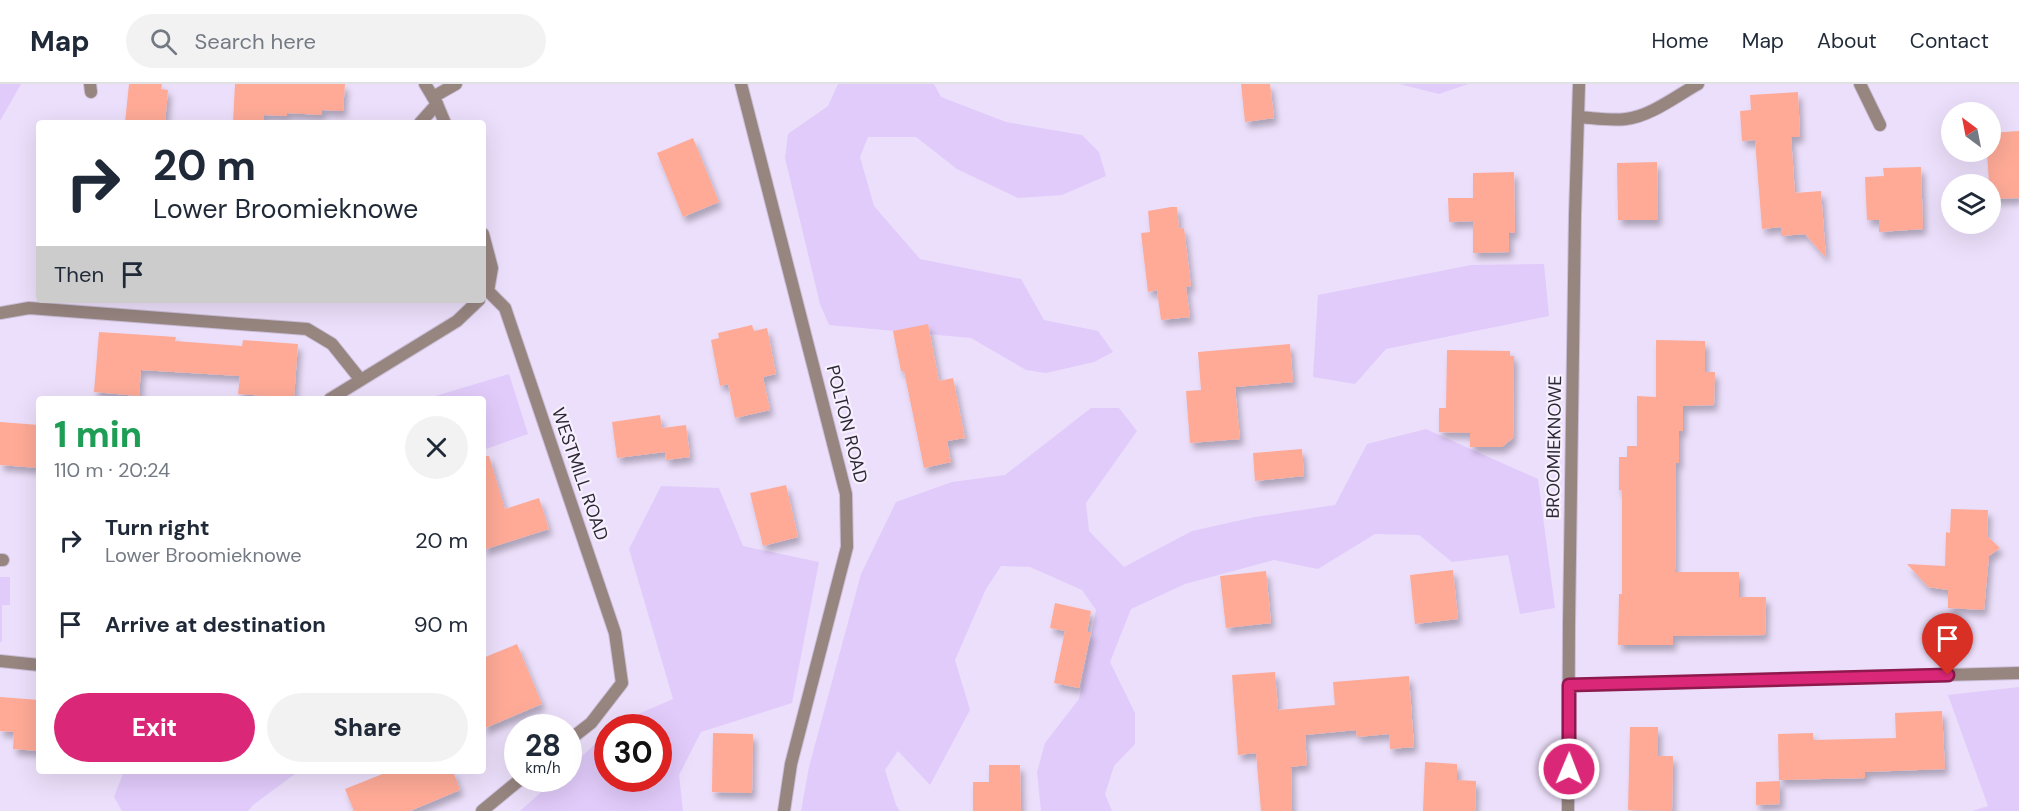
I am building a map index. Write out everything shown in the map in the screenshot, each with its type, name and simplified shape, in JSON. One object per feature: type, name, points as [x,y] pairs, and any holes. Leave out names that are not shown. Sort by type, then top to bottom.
[{"type":"street","points":[[425,84],[444,120]]},
{"type":"street","points":[[422,120],[435,100],[456,84]]},
{"type":"street","name":"POLTON ROAD","points":[[741,84],[846,494],[847,547],[791,764],[784,811]]},
{"type":"street","name":"BROOMIEKNOWE","points":[[1568,811],[1575,215],[1579,84]]},
{"type":"street","points":[[1579,117],[1627,119],[1643,114],[1698,84]]},
{"type":"street","points":[[1860,84],[1880,125]]},
{"type":"street","name":"WESTMILL ROAD","points":[[486,245],[492,268],[486,294],[505,308],[615,633],[622,683],[591,723],[582,730]]},
{"type":"street","points":[[334,396],[457,321],[476,303]]},
{"type":"street","points":[[0,313],[29,308],[307,329],[332,344],[360,379]]},
{"type":"street","points":[[0,661],[36,664]]},
{"type":"street","points":[[1569,685],[2019,674]]},
{"type":"street","points":[[482,811],[505,792]]},
{"type":"shaded area","points":[[0,84],[21,84],[0,121]]},
{"type":"shaded area","points":[[838,84],[934,84],[941,97],[1006,122],[1082,135],[1099,152],[1106,176],[1062,195],[1018,198],[957,169],[916,137],[868,137],[860,157],[874,206],[920,259],[1021,279],[1044,320],[1098,331],[1113,352],[1094,362],[1046,373],[1026,370],[971,338],[829,325],[820,304],[785,158],[788,134],[828,106]]},
{"type":"shaded area","points":[[1399,84],[1468,84],[1439,94]]},
{"type":"shaded area","points":[[1544,264],[1549,316],[1386,349],[1355,384],[1313,377],[1318,295],[1471,265]]},
{"type":"shaded area","points":[[509,374],[528,434],[486,449],[486,396],[435,396]]},
{"type":"shaded area","points":[[1091,408],[1119,408],[1137,431],[1086,503],[1089,531],[1124,567],[1192,531],[1255,517],[1335,505],[1367,444],[1426,429],[1538,479],[1555,608],[1520,614],[1508,555],[1452,562],[1419,535],[1375,534],[1318,569],[1274,560],[1185,584],[1131,609],[1110,662],[1135,713],[1135,744],[1114,766],[1105,794],[1112,811],[1041,811],[1037,772],[1045,743],[1079,699],[1096,610],[1082,590],[1030,567],[1001,566],[986,589],[955,660],[970,710],[930,785],[898,751],[885,770],[900,811],[801,811],[809,767],[861,574],[896,502],[952,482],[1005,475]]},
{"type":"shaded area","points":[[661,486],[719,488],[743,546],[819,562],[792,703],[701,732],[679,775],[683,811],[520,811],[541,792],[582,792],[582,756],[594,745],[594,792],[672,792],[672,714],[638,714],[673,699],[629,549]]},
{"type":"shaded area","points":[[0,577],[10,577],[10,605],[2,605],[2,642],[0,642]]},
{"type":"shaded area","points":[[2019,687],[2019,811],[1972,811],[1988,806],[1948,695]]},
{"type":"shaded area","points":[[123,774],[295,774],[248,811],[122,811],[114,797]]},
{"type":"building","points":[[129,84],[162,84],[161,89],[168,90],[165,120],[125,120]]},
{"type":"building","points":[[235,84],[345,84],[343,111],[322,110],[322,115],[287,113],[287,116],[264,115],[263,120],[233,120]]},
{"type":"building","points":[[1241,84],[1270,84],[1274,118],[1245,122]]},
{"type":"building","points":[[1798,92],[1800,137],[1791,137],[1795,193],[1821,191],[1826,258],[1805,234],[1781,236],[1781,227],[1762,229],[1755,140],[1742,141],[1740,111],[1751,110],[1750,95]]},
{"type":"building","points":[[2019,131],[2019,198],[2001,199],[2001,174],[1988,174],[1988,162],[2001,162],[2001,132]]},
{"type":"building","points":[[693,138],[719,202],[683,217],[657,153]]},
{"type":"building","points":[[1657,162],[1658,220],[1618,220],[1617,163]]},
{"type":"building","points":[[1921,167],[1923,229],[1879,232],[1879,220],[1867,220],[1865,177],[1884,176],[1883,168]]},
{"type":"building","points":[[1514,172],[1515,233],[1509,232],[1509,252],[1473,253],[1473,221],[1449,222],[1448,198],[1473,198],[1473,173]]},
{"type":"building","points":[[1177,207],[1179,229],[1184,228],[1191,286],[1186,287],[1190,317],[1161,320],[1157,290],[1148,292],[1141,233],[1150,232],[1148,211]]},
{"type":"building","points":[[928,324],[939,381],[953,378],[965,438],[947,441],[951,462],[924,468],[904,371],[901,371],[893,331]]},
{"type":"building","points":[[752,325],[754,331],[767,328],[776,374],[763,377],[770,410],[735,418],[728,384],[720,386],[711,340],[719,338],[718,333]]},
{"type":"building","points":[[99,332],[176,337],[175,341],[242,346],[243,340],[298,344],[294,396],[238,394],[240,376],[141,370],[139,396],[94,392]]},
{"type":"building","points":[[1656,340],[1705,341],[1705,372],[1715,372],[1714,405],[1683,406],[1683,431],[1679,431],[1679,463],[1676,463],[1675,572],[1739,572],[1739,597],[1766,597],[1765,635],[1673,636],[1673,645],[1618,645],[1619,594],[1622,594],[1622,490],[1619,490],[1619,457],[1627,457],[1627,446],[1637,446],[1637,396],[1656,397]]},
{"type":"building","points":[[1290,344],[1293,382],[1235,387],[1240,439],[1190,443],[1186,391],[1201,390],[1198,352]]},
{"type":"building","points":[[1447,350],[1510,351],[1510,356],[1514,356],[1513,438],[1502,447],[1470,447],[1470,433],[1439,432],[1439,408],[1446,408]]},
{"type":"building","points":[[660,415],[662,428],[686,425],[690,457],[666,460],[665,452],[617,458],[612,422]]},
{"type":"building","points":[[0,422],[36,425],[36,468],[0,465]]},
{"type":"building","points":[[1302,449],[1304,476],[1255,481],[1253,453]]},
{"type":"building","points":[[486,456],[489,456],[505,509],[539,498],[549,529],[486,549]]},
{"type":"building","points":[[786,485],[798,537],[763,546],[750,493]]},
{"type":"building","points":[[1951,509],[1988,510],[1987,536],[2000,548],[1989,556],[1984,610],[1948,608],[1948,590],[1928,587],[1907,564],[1945,566],[1946,532],[1950,533]]},
{"type":"building","points":[[1453,570],[1458,619],[1415,624],[1410,575]]},
{"type":"building","points":[[1266,571],[1271,623],[1226,628],[1220,576]]},
{"type":"building","points":[[1055,603],[1091,611],[1087,632],[1091,632],[1079,688],[1054,683],[1065,631],[1050,628]]},
{"type":"building","points":[[517,644],[542,704],[518,714],[504,714],[504,720],[486,728],[486,657]]},
{"type":"building","points":[[1275,672],[1278,710],[1335,705],[1333,682],[1409,676],[1414,747],[1390,749],[1389,734],[1357,737],[1356,730],[1305,735],[1307,765],[1291,767],[1292,811],[1261,811],[1256,753],[1238,755],[1232,675]]},
{"type":"building","points":[[0,697],[36,700],[36,751],[13,749],[14,732],[0,731]]},
{"type":"building","points":[[1942,711],[1945,769],[1865,772],[1865,778],[1779,780],[1778,734],[1813,733],[1813,740],[1896,738],[1895,713]]},
{"type":"building","points":[[1630,727],[1658,727],[1658,756],[1673,756],[1672,811],[1628,810]]},
{"type":"building","points":[[713,733],[753,734],[752,793],[712,792]]},
{"type":"building","points":[[1425,762],[1457,764],[1457,780],[1476,781],[1475,811],[1423,811]]},
{"type":"building","points":[[989,765],[1020,765],[1021,811],[973,811],[973,782],[989,782]]},
{"type":"building","points":[[382,774],[454,774],[460,790],[410,811],[354,811],[345,789]]},
{"type":"building","points":[[1780,781],[1780,804],[1756,805],[1756,782]]},
{"type":"route","points":[[1569,769],[1569,685],[1948,675]]}]
